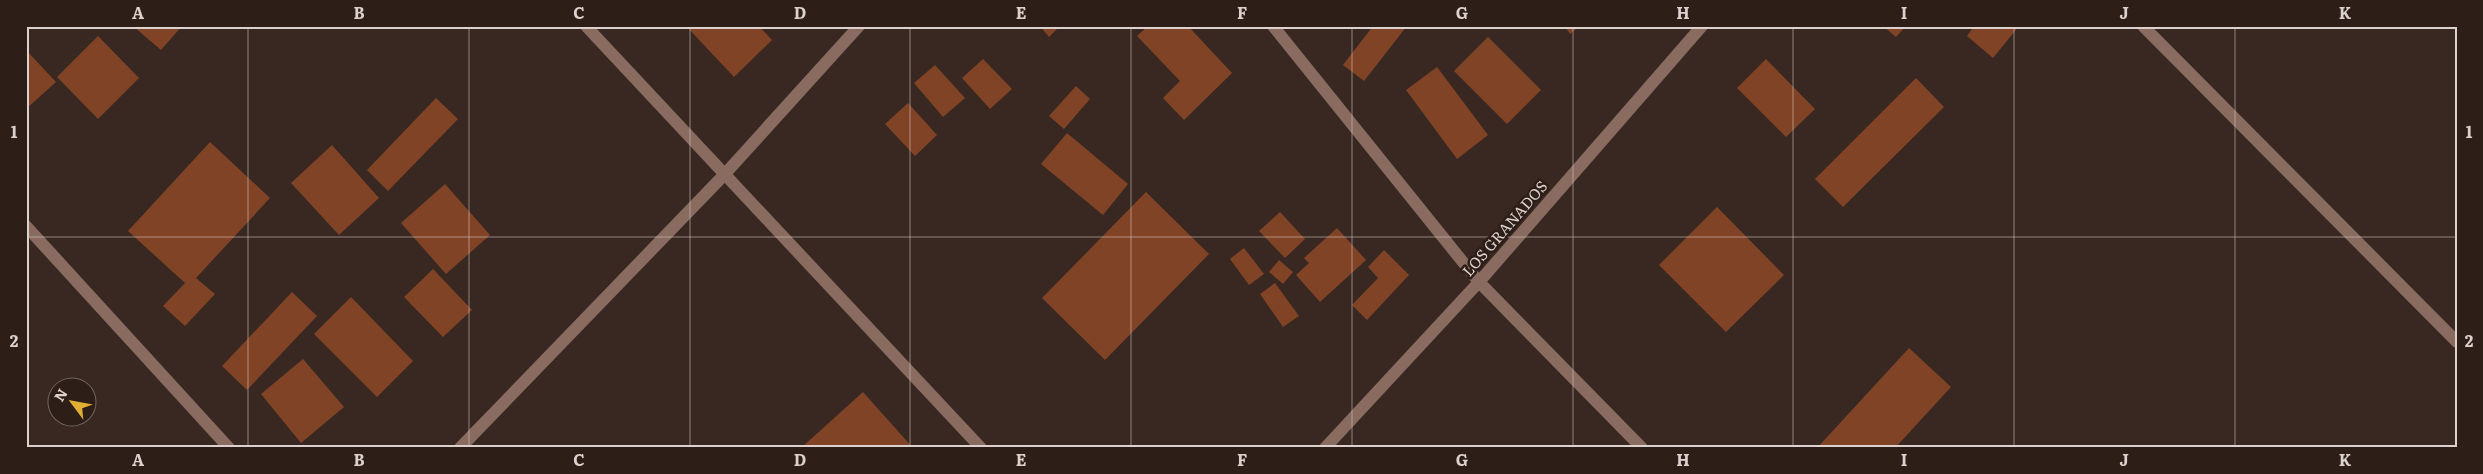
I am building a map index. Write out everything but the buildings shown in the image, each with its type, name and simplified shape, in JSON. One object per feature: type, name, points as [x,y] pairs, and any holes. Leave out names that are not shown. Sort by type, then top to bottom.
[{"type":"street","points":[[586,26],[981,448]]},
{"type":"street","points":[[460,448],[724,175],[859,26]]},
{"type":"street","points":[[1273,26],[1479,282],[1642,448]]},
{"type":"street","name":"LOS GRANADOS","points":[[1325,448],[1479,282],[1702,26]]},
{"type":"street","points":[[2143,26],[2457,342]]},
{"type":"street","points":[[26,226],[229,448]]}]
